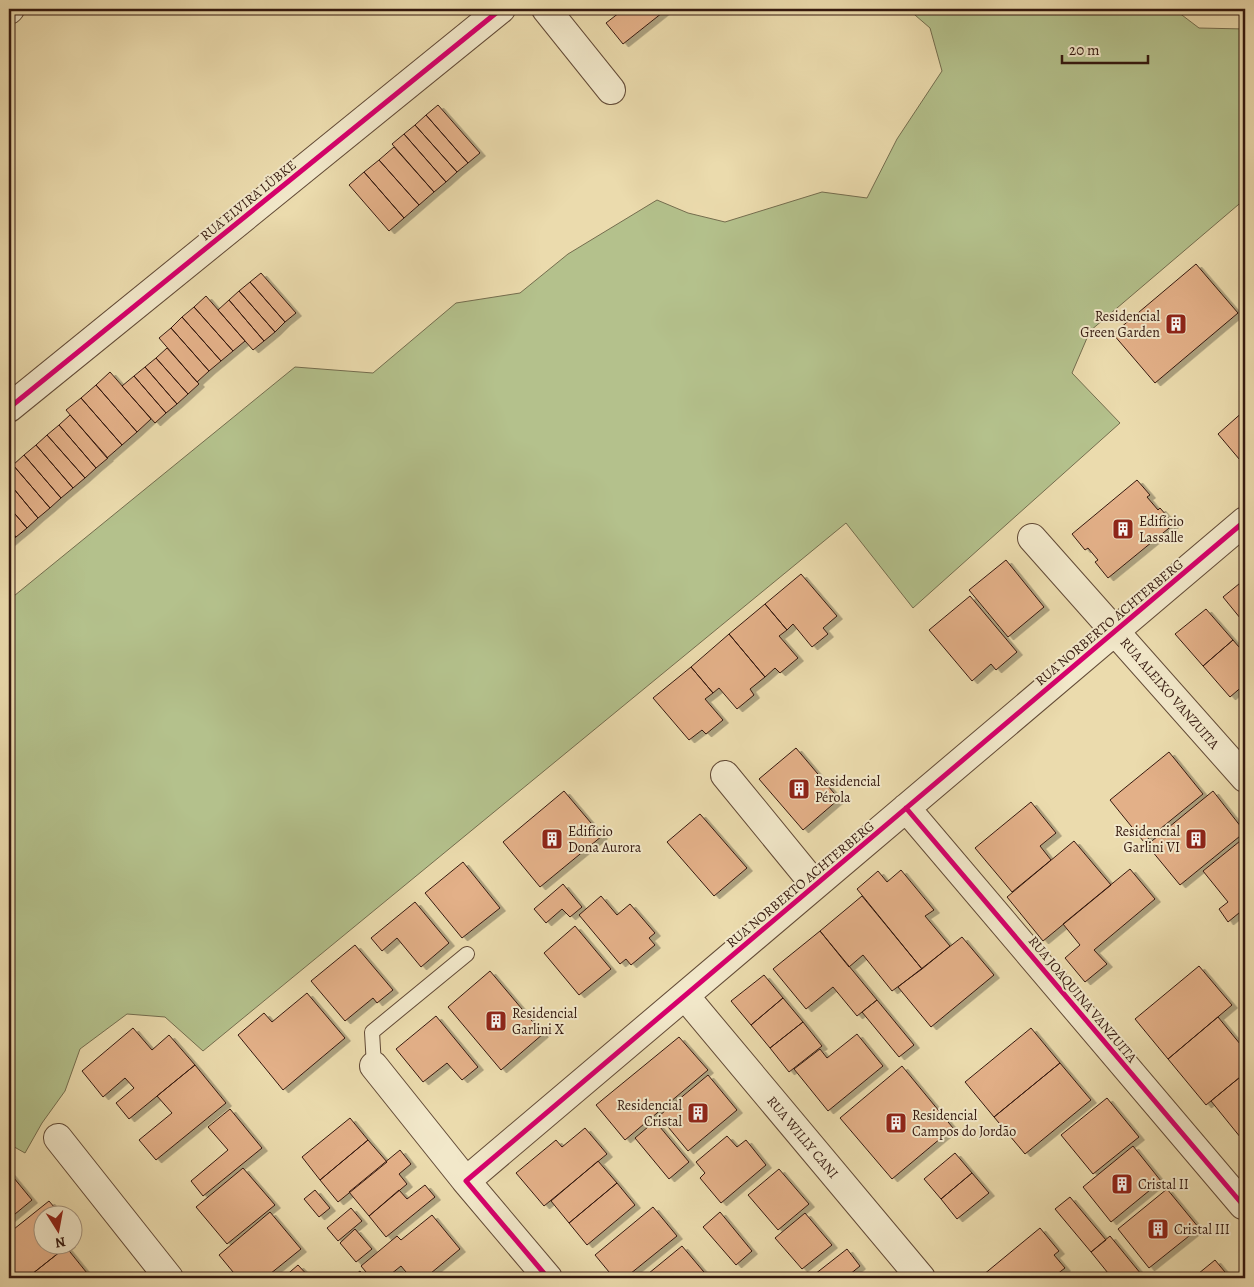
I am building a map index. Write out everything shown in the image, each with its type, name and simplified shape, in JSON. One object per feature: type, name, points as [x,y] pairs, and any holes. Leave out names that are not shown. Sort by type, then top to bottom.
[{"type":"street","name":"RUA ELVIRA LÜBKE","points":[[9,408],[501,9]]},
{"type":"street","points":[[546,9],[610,90]]},
{"type":"street","name":"RUA NORBERTO ACHTERBERG","points":[[466,1181],[1245,521]]},
{"type":"street","name":"RUA ALEIXO VANZUITA","points":[[1032,538],[1245,778]]},
{"type":"street","points":[[724,775],[816,885]]},
{"type":"street","name":"RUA JOAQUINA VANZUITA","points":[[906,808],[1242,1205]]},
{"type":"street","name":"RUA WILLY CANI","points":[[685,996],[921,1278]]},
{"type":"street","points":[[374,1066],[466,1181],[548,1278]]},
{"type":"street","points":[[58,1138],[169,1278]]},
{"type":"lane","points":[[374,1066],[372,1032],[467,954]]},
{"type":"green space","points":[[908,9],[1174,9],[1199,28],[1245,29],[1245,199],[1090,331],[1072,373],[1120,423],[913,608],[846,523],[203,1051],[165,1017],[127,1014],[80,1049],[65,1091],[42,1123],[25,1153],[9,1144],[9,600],[295,367],[373,373],[456,303],[520,293],[568,254],[657,200],[688,213],[725,222],[822,192],[867,198],[897,139],[942,71],[930,28]]},
{"type":"building","points":[[624,9],[667,9],[623,44],[606,23]]},
{"type":"building","points":[[438,105],[480,153],[468,163],[426,115]]},
{"type":"building","points":[[426,115],[468,163],[457,172],[415,125]]},
{"type":"building","points":[[415,125],[457,172],[446,182],[404,134]]},
{"type":"building","points":[[404,134],[446,182],[434,192],[392,144]]},
{"type":"building","points":[[394,147],[434,192],[419,205],[379,160]]},
{"type":"building","points":[[379,160],[419,205],[404,218],[364,172]]},
{"type":"building","points":[[364,172],[404,218],[389,231],[349,185]]},
{"type":"building","name":"Residencial Green Garden","points":[[1196,264],[1238,313],[1155,383],[1113,334]]},
{"type":"building","points":[[261,273],[296,313],[285,322],[250,282]]},
{"type":"building","points":[[250,282],[285,322],[275,332],[239,291]]},
{"type":"building","points":[[239,291],[275,332],[264,341],[229,300]]},
{"type":"building","points":[[206,296],[245,341],[233,351],[194,307]]},
{"type":"building","points":[[229,300],[264,341],[253,350],[218,310]]},
{"type":"building","points":[[194,307],[233,351],[221,361],[182,317]]},
{"type":"building","points":[[182,317],[221,361],[209,371],[171,328]]},
{"type":"building","points":[[171,328],[209,371],[197,382],[159,338]]},
{"type":"building","points":[[167,348],[199,384],[188,394],[156,358]]},
{"type":"building","points":[[156,358],[188,394],[177,404],[145,367]]},
{"type":"building","points":[[145,367],[177,404],[166,413],[134,376]]},
{"type":"building","points":[[110,372],[151,419],[137,432],[96,385]]},
{"type":"building","points":[[134,376],[166,413],[155,423],[122,386]]},
{"type":"building","points":[[96,385],[137,432],[122,445],[81,398]]},
{"type":"building","points":[[81,398],[122,445],[107,458],[66,410]]},
{"type":"building","points":[[1245,410],[1245,466],[1218,434]]},
{"type":"building","points":[[70,415],[108,458],[96,468],[59,425]]},
{"type":"building","points":[[59,425],[96,468],[85,478],[47,435]]},
{"type":"building","points":[[47,435],[85,478],[73,488],[36,445]]},
{"type":"building","points":[[36,445],[73,488],[61,498],[24,455]]},
{"type":"building","points":[[24,455],[61,498],[50,508],[13,465]]},
{"type":"building","points":[[13,465],[50,508],[38,518],[9,483],[9,468]]},
{"type":"building","name":"Edifício Lassalle","points":[[1137,480],[1150,495],[1147,497],[1174,524],[1108,578],[1095,562],[1098,560],[1088,548],[1085,550],[1072,534]]},
{"type":"building","points":[[9,483],[38,518],[27,528],[9,507]]},
{"type":"building","points":[[9,507],[27,528],[16,537],[9,529]]},
{"type":"building","points":[[9,529],[16,537],[9,543]]},
{"type":"building","points":[[1006,560],[1044,607],[1008,637],[969,590]]},
{"type":"building","points":[[801,574],[837,616],[823,628],[828,634],[812,647],[793,624],[787,630],[765,604]]},
{"type":"building","points":[[1245,579],[1245,624],[1223,597]]},
{"type":"building","points":[[970,596],[1017,652],[996,670],[991,664],[972,681],[929,630]]},
{"type":"building","points":[[765,604],[787,630],[779,636],[798,658],[780,673],[775,668],[765,677],[729,634]]},
{"type":"building","points":[[1206,609],[1233,640],[1203,666],[1175,634]]},
{"type":"building","points":[[729,634],[765,677],[750,689],[754,695],[737,709],[719,688],[713,693],[691,667]]},
{"type":"building","points":[[1233,640],[1245,654],[1245,684],[1230,697],[1203,666]]},
{"type":"building","points":[[691,667],[713,693],[705,699],[723,720],[706,734],[702,730],[689,740],[653,698]]},
{"type":"building","name":"Residencial Pérola","points":[[796,748],[839,799],[803,830],[759,779]]},
{"type":"building","points":[[1169,752],[1203,794],[1144,842],[1110,800]]},
{"type":"building","name":"Edifício Dona Aurora","points":[[564,791],[602,836],[540,887],[503,842]]},
{"type":"building","name":"Residencial Garlini VI","points":[[1213,791],[1245,832],[1180,885],[1147,845]]},
{"type":"building","points":[[1031,802],[1056,833],[1040,846],[1051,860],[1012,892],[975,848]]},
{"type":"building","points":[[700,814],[747,868],[714,896],[667,842]]},
{"type":"building","points":[[1245,837],[1245,908],[1228,922],[1219,909],[1228,902],[1203,871]]},
{"type":"building","points":[[1074,841],[1111,885],[1043,941],[1007,897]]},
{"type":"building","points":[[463,862],[500,908],[462,938],[425,893]]},
{"type":"building","points":[[1130,869],[1155,899],[1094,950],[1107,964],[1085,982],[1065,958],[1080,945],[1063,924]]},
{"type":"building","points":[[901,870],[934,910],[925,916],[950,946],[922,969],[857,889],[878,871],[887,882]]},
{"type":"building","points":[[563,884],[582,907],[570,917],[562,909],[546,923],[534,909]]},
{"type":"building","points":[[601,896],[617,915],[630,904],[655,933],[649,938],[655,945],[631,965],[626,959],[620,964],[579,915]]},
{"type":"building","points":[[862,896],[922,969],[892,991],[863,955],[849,967],[820,931]]},
{"type":"building","points":[[415,902],[449,943],[421,967],[397,938],[382,951],[371,938]]},
{"type":"building","points":[[575,926],[611,969],[579,995],[544,953]]},
{"type":"building","points":[[820,931],[877,1000],[857,1016],[833,987],[806,1009],[773,969]]},
{"type":"building","points":[[962,937],[994,975],[931,1027],[898,987]]},
{"type":"building","points":[[355,945],[393,990],[377,1003],[373,998],[345,1021],[311,981]]},
{"type":"building","points":[[1199,966],[1232,1005],[1168,1059],[1135,1019]]},
{"type":"building","name":"Residencial Garlini X","points":[[490,971],[543,1034],[501,1070],[448,1007]]},
{"type":"building","points":[[764,975],[783,998],[751,1025],[731,1001]]},
{"type":"building","points":[[307,993],[345,1038],[283,1090],[238,1035],[264,1013],[272,1022]]},
{"type":"building","points":[[783,998],[803,1022],[770,1048],[751,1025]]},
{"type":"building","points":[[877,1000],[914,1045],[899,1057],[862,1012]]},
{"type":"building","points":[[436,1016],[478,1067],[462,1080],[447,1063],[423,1082],[396,1049]]},
{"type":"building","points":[[1218,1017],[1245,1050],[1245,1073],[1206,1105],[1168,1059]]},
{"type":"building","points":[[803,1022],[822,1046],[789,1072],[770,1048]]},
{"type":"building","points":[[133,1028],[152,1050],[169,1035],[195,1065],[129,1119],[116,1103],[134,1088],[125,1078],[103,1097],[82,1071]]},
{"type":"building","points":[[1031,1028],[1060,1063],[994,1117],[965,1082]]},
{"type":"building","points":[[857,1034],[883,1066],[828,1111],[794,1069],[820,1049],[827,1058]]},
{"type":"building","points":[[679,1037],[708,1070],[625,1140],[596,1105]]},
{"type":"building","points":[[1060,1063],[1091,1100],[1025,1154],[994,1117]]},
{"type":"building","points":[[195,1065],[226,1103],[156,1160],[139,1140],[172,1113],[157,1096]]},
{"type":"building","name":"Residencial Campos do Jordão","points":[[902,1066],[953,1128],[892,1179],[840,1118]]},
{"type":"building","points":[[1245,1073],[1245,1143],[1211,1101]]},
{"type":"building","name":"Residencial Cristal","points":[[708,1075],[737,1110],[688,1151],[659,1116]]},
{"type":"building","points":[[1107,1098],[1139,1137],[1093,1174],[1061,1135]]},
{"type":"building","points":[[230,1109],[262,1148],[203,1196],[191,1181],[228,1150],[208,1127]]},
{"type":"building","points":[[350,1118],[368,1140],[320,1180],[302,1157]]},
{"type":"building","points":[[655,1121],[689,1162],[669,1179],[635,1138]]},
{"type":"building","points":[[585,1128],[607,1154],[544,1206],[516,1173],[556,1140],[562,1147]]},
{"type":"building","points":[[727,1136],[737,1147],[746,1140],[766,1165],[721,1203],[700,1178],[705,1173],[696,1162]]},
{"type":"building","points":[[368,1140],[387,1162],[338,1202],[320,1180]]},
{"type":"building","name":"Cristal II","points":[[1133,1146],[1161,1181],[1111,1222],[1083,1187]]},
{"type":"building","points":[[400,1150],[411,1164],[399,1174],[407,1184],[369,1216],[349,1192]]},
{"type":"building","points":[[955,1153],[972,1173],[941,1199],[924,1179]]},
{"type":"building","points":[[598,1161],[617,1183],[569,1223],[551,1201]]},
{"type":"building","points":[[243,1168],[275,1205],[227,1244],[196,1207]]},
{"type":"building","points":[[779,1169],[809,1204],[778,1230],[748,1195]]},
{"type":"building","points":[[9,1172],[32,1200],[9,1219]]},
{"type":"building","points":[[972,1173],[989,1193],[957,1219],[941,1199]]},
{"type":"building","points":[[617,1183],[635,1205],[587,1245],[569,1223]]},
{"type":"building","points":[[425,1185],[435,1197],[386,1237],[369,1216],[399,1190],[407,1199]]},
{"type":"building","name":"Cristal III","points":[[1167,1189],[1199,1228],[1149,1268],[1118,1229]]},
{"type":"building","points":[[315,1190],[330,1208],[319,1217],[304,1199]]},
{"type":"building","points":[[1070,1197],[1106,1240],[1091,1252],[1055,1209]]},
{"type":"building","points":[[653,1207],[677,1236],[625,1278],[614,1278],[595,1255]]},
{"type":"building","points":[[351,1208],[362,1221],[338,1241],[327,1228]]},
{"type":"building","points":[[270,1212],[301,1249],[265,1278],[238,1278],[219,1255]]},
{"type":"building","points":[[720,1212],[752,1251],[736,1265],[703,1227]]},
{"type":"building","points":[[805,1213],[832,1245],[802,1269],[775,1238]]},
{"type":"building","points":[[32,1215],[32,1254],[57,1254],[27,1278],[9,1278],[9,1233]]},
{"type":"building","points":[[432,1215],[460,1249],[425,1278],[411,1278],[401,1266],[386,1278],[371,1278],[361,1266],[397,1236],[401,1240]]},
{"type":"building","points":[[1040,1228],[1059,1251],[1054,1255],[1065,1268],[1052,1278],[986,1278],[983,1275]]},
{"type":"building","points":[[355,1229],[372,1249],[356,1262],[340,1243]]},
{"type":"building","points":[[1110,1236],[1141,1274],[1136,1278],[1112,1278],[1091,1252]]},
{"type":"building","points":[[682,1246],[709,1278],[643,1278]]},
{"type":"building","points":[[847,1249],[860,1266],[849,1275],[851,1278],[810,1278]]},
{"type":"building","points":[[57,1254],[72,1254],[91,1278],[27,1278]]},
{"type":"building","points":[[1215,1260],[1230,1278],[1193,1278]]},
{"type":"building","points":[[298,1265],[310,1278],[283,1278]]},
{"type":"building","points":[[360,1271],[366,1278],[351,1278]]},
{"type":"cycle path","points":[[9,408],[501,9]]},
{"type":"cycle path","points":[[548,1278],[466,1181],[1245,521]]},
{"type":"cycle path","points":[[906,808],[1243,1205]]},
{"type":"place","name":"Residencial Green Garden","points":[[1176,324]]},
{"type":"place","name":"Edifício Lassalle","points":[[1123,529]]},
{"type":"place","name":"Residencial Pérola","points":[[799,789]]},
{"type":"place","name":"Edifício Dona Aurora","points":[[552,839]]},
{"type":"place","name":"Residencial Garlini VI","points":[[1196,839]]},
{"type":"place","name":"Residencial Garlini X","points":[[496,1021]]},
{"type":"place","name":"Residencial Cristal","points":[[698,1113]]},
{"type":"place","name":"Residencial Campos do Jordão","points":[[896,1123]]},
{"type":"place","name":"Cristal II","points":[[1122,1184]]},
{"type":"place","name":"Cristal III","points":[[1158,1229]]}]
